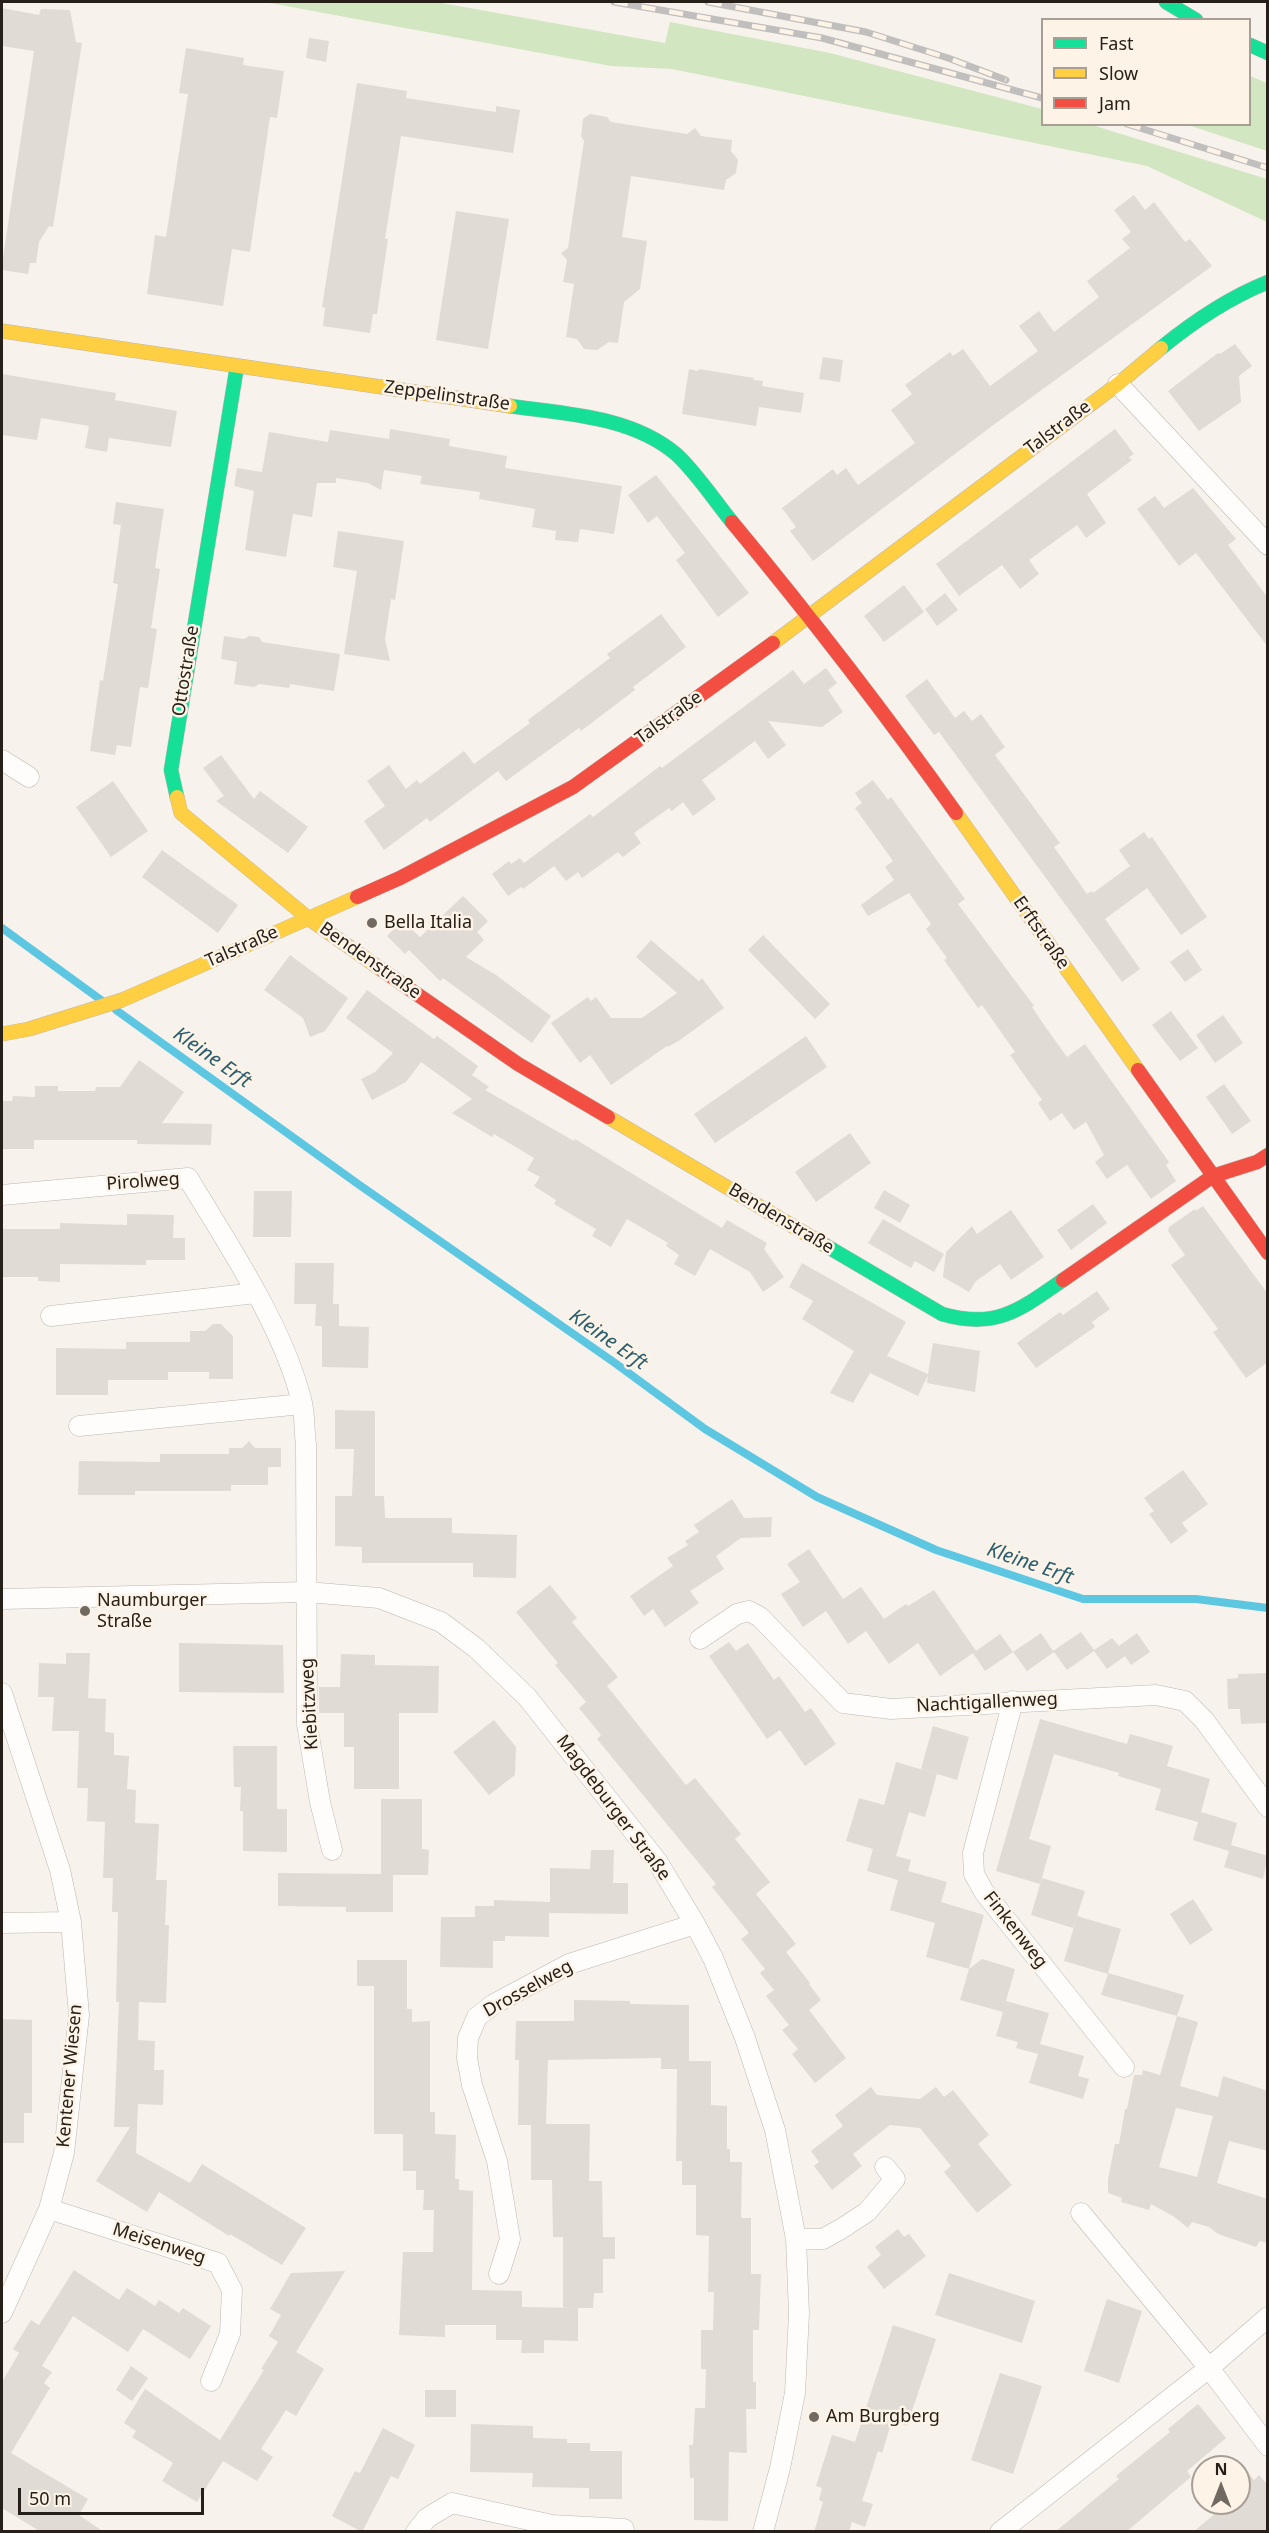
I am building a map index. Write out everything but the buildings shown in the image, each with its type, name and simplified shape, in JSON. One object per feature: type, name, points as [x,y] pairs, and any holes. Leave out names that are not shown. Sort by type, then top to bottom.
[{"type":"street","points":[[1166,2],[1193,18]]},
{"type":"street","points":[[1251,45],[1268,53]]},
{"type":"street","name":"Talstraße","points":[[2,1034],[30,1029],[122,1000],[400,878],[573,787],[810,616],[1118,384],[1187,327],[1239,294],[1268,282]]},
{"type":"street","name":"Zeppelinstraße","points":[[2,331],[605,420],[631,428],[657,440],[677,455],[810,616]]},
{"type":"street","name":"Ottostraße","points":[[237,366],[171,770],[181,813],[308,918]]},
{"type":"street","points":[[1118,384],[1268,545]]},
{"type":"street","name":"Erftstraße","points":[[810,616],[899,732],[1268,1253]]},
{"type":"street","points":[[2,759],[29,777]]},
{"type":"street","name":"Bendenstraße","points":[[308,918],[518,1064],[942,1314],[966,1321],[998,1319],[1021,1309],[1213,1176],[1257,1162],[1268,1155]]},
{"type":"street","name":"Pirolweg","points":[[2,1196],[188,1178],[256,1293],[284,1349],[302,1404],[306,1444],[307,1592]]},
{"type":"street","points":[[51,1316],[256,1293]]},
{"type":"street","points":[[79,1426],[302,1404]]},
{"type":"street","name":"Magdeburger Straße","points":[[2,1599],[307,1592],[379,1598],[441,1622],[476,1648],[527,1697],[657,1862],[695,1924],[713,1958],[744,2038],[775,2130],[796,2239],[799,2313],[795,2393],[780,2468],[763,2532]]},
{"type":"street","name":"Kiebitzweg","points":[[307,1592],[307,1724],[320,1803],[332,1850]]},
{"type":"street","name":"Nachtigallenweg","points":[[700,1639],[737,1614],[749,1611],[760,1617],[843,1703],[891,1709],[1156,1695],[1185,1701],[1204,1720],[1268,1807]]},
{"type":"street","name":"Kentener Wiesen","points":[[2,1693],[60,1870],[71,1922],[79,2015],[64,2153],[49,2209],[2,2313]]},
{"type":"street","name":"Finkenweg","points":[[1013,1701],[973,1853],[974,1874],[984,1892],[1124,2067]]},
{"type":"street","points":[[2,1923],[71,1922]]},
{"type":"street","name":"Drosselweg","points":[[500,2274],[510,2239],[496,2161],[472,2085],[467,2058],[468,2038],[477,2017],[494,2004],[569,1965],[695,1924]]},
{"type":"street","points":[[796,2239],[824,2239],[867,2212],[895,2179],[885,2167]]},
{"type":"street","name":"Meisenweg","points":[[49,2209],[218,2263],[232,2290],[231,2334],[211,2381]]},
{"type":"street","points":[[1081,2213],[1209,2368],[1268,2446]]},
{"type":"street","points":[[1000,2532],[1209,2368],[1268,2317]]},
{"type":"street","points":[[416,2532],[427,2518],[452,2503],[552,2525],[624,2529]]},
{"type":"green space","points":[[264,2],[436,2],[665,43],[670,22],[830,53],[1041,109],[1041,126],[1095,126],[1267,179],[1267,222],[1147,166],[672,69],[611,66]]},
{"type":"green space","points":[[1251,76],[1267,83],[1267,151],[1191,126],[1251,126]]},
{"type":"waterway","name":"Kleine Erft","points":[[2,928],[101,1000]]},
{"type":"waterway","name":"Kleine Erft","points":[[116,1010],[705,1429],[817,1497],[936,1550],[1083,1599],[1196,1599],[1268,1608]]},
{"type":"railway","points":[[614,2],[822,38],[1041,98]]},
{"type":"railway","points":[[708,2],[866,32],[948,58],[1006,80]]},
{"type":"railway","points":[[1133,126],[1268,168]]},
{"type":"traffic: fast","points":[[1166,2],[1193,18]]},
{"type":"traffic: fast","points":[[1251,45],[1268,53]]},
{"type":"traffic: fast","points":[[1161,348],[1212,311],[1268,282]]},
{"type":"traffic: fast","points":[[177,797],[171,770],[237,366]]},
{"type":"traffic: fast","points":[[510,406],[597,419],[618,424],[658,441],[676,454],[698,477],[732,522]]},
{"type":"traffic: fast","points":[[823,1244],[942,1314],[961,1318],[978,1320],[1007,1314],[1034,1300],[1063,1280]]},
{"type":"traffic: slow","points":[[2,331],[510,406]]},
{"type":"traffic: slow","points":[[773,643],[1118,384],[1161,348]]},
{"type":"traffic: slow","points":[[177,797],[181,813],[308,918],[382,970]]},
{"type":"traffic: slow","points":[[956,813],[1138,1070]]},
{"type":"traffic: slow","points":[[2,1034],[29,1029],[122,1000],[357,897]]},
{"type":"traffic: slow","points":[[608,1117],[823,1244]]},
{"type":"traffic: jam","points":[[732,522],[847,665],[956,813]]},
{"type":"traffic: jam","points":[[357,897],[400,878],[573,787],[773,643]]},
{"type":"traffic: jam","points":[[382,970],[518,1064],[608,1117]]},
{"type":"traffic: jam","points":[[1138,1070],[1268,1253]]},
{"type":"traffic: jam","points":[[1063,1280],[1213,1176],[1257,1162],[1268,1155]]},
{"type":"place","name":"Bella Italia","points":[[372,923]]},
{"type":"place","name":"Naumburger Straße","points":[[85,1611]]},
{"type":"place","name":"Am Burgberg","points":[[814,2417]]}]
